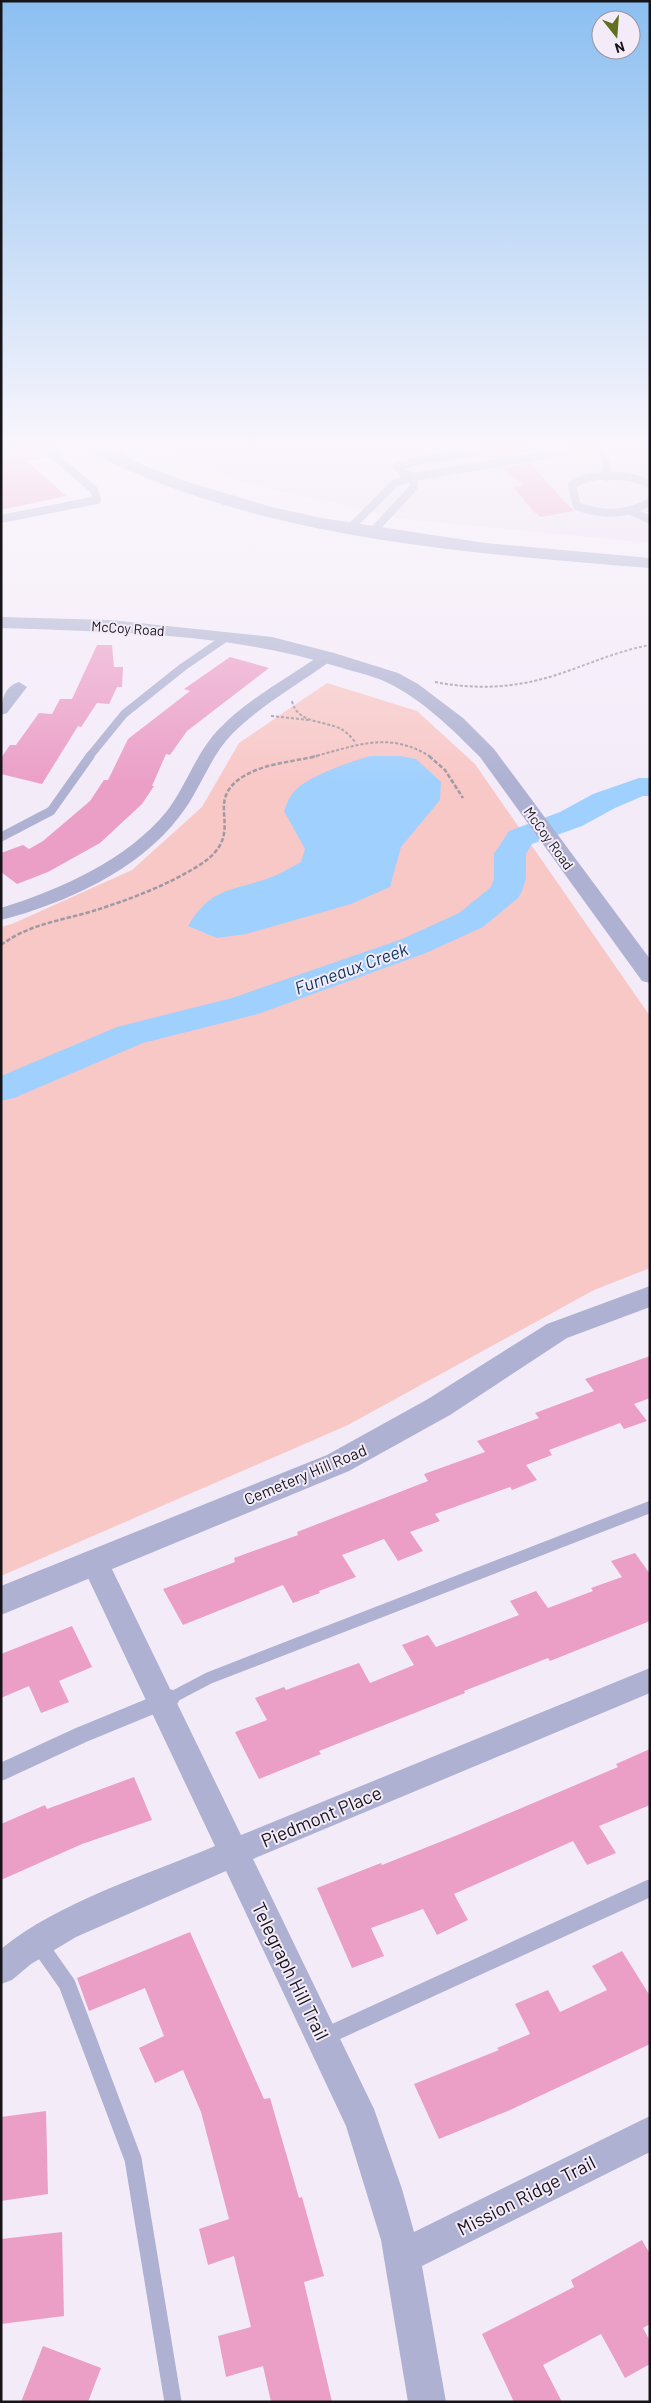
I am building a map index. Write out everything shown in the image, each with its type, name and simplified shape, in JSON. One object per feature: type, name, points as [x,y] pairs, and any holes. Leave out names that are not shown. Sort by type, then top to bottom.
[{"type":"street","points":[[608,559],[650,563]]},
{"type":"street","name":"McCoy Road","points":[[1,622],[110,626],[224,639],[322,660],[352,675],[438,710],[473,737],[510,783],[650,976]]},
{"type":"street","points":[[1,914],[44,899],[112,866],[157,831],[174,813],[206,754],[226,731],[251,710],[322,660]]},
{"type":"street","points":[[1,710],[19,687]]},
{"type":"street","name":"Cemetery Hill Road","points":[[1,1601],[94,1561],[338,1463],[439,1407],[557,1331],[650,1296]]},
{"type":"street","name":"Telegraph Hill Trail","points":[[94,1561],[232,1853],[324,2038],[362,2121],[388,2200],[402,2257],[416,2356],[427,2402]]},
{"type":"street","name":"Piedmont Place","points":[[1,1969],[14,1957],[54,1932],[232,1853],[650,1680]]},
{"type":"street","name":"Mission Ridge Trail","points":[[402,2257],[650,2133]]},
{"type":"lane","points":[[1,837],[51,811],[70,787],[88,758],[124,714],[183,667],[224,639]]},
{"type":"lane","points":[[1,1772],[81,1735],[162,1703],[209,1678],[650,1507]]},
{"type":"lane","points":[[324,2038],[650,1888]]},
{"type":"lane","points":[[37,1942],[67,1984],[133,2159],[173,2402]]},
{"type":"path","points":[[433,681],[447,685],[484,687],[518,685],[544,679],[623,650],[650,645]]},
{"type":"path","points":[[295,695],[291,702],[293,709],[300,715],[341,729],[356,743]]},
{"type":"path","points":[[251,710],[290,719],[311,720]]},
{"type":"path","points":[[1,945],[23,929],[112,905],[196,867],[214,856],[222,846],[226,833],[224,801],[227,791],[236,782],[264,768],[320,755],[356,743],[388,742],[410,746],[441,764],[463,798]]},
{"type":"shaded area","points":[[327,683],[417,711],[475,764],[650,1016],[650,1268],[594,1290],[348,1425],[1,1576],[1,927],[12,924],[132,870],[202,807],[239,743]]},
{"type":"water","points":[[370,756],[401,756],[416,759],[441,782],[440,800],[401,847],[390,887],[351,904],[246,934],[217,938],[188,926],[196,913],[213,897],[273,876],[301,862],[305,849],[284,811],[289,799],[295,790],[314,777]]},
{"type":"building","points":[[97,645],[112,645],[114,667],[123,667],[122,687],[117,687],[109,704],[97,703],[81,727],[78,726],[42,784],[1,774],[1,758],[10,745],[16,745],[39,713],[52,714],[60,699],[72,699]]},
{"type":"building","points":[[230,657],[269,668],[187,731],[170,755],[166,754],[152,786],[154,786],[142,804],[100,843],[48,872],[17,884],[1,872],[1,853],[23,845],[29,849],[43,841],[90,801],[104,780],[108,780],[128,739],[190,691],[184,689]]},
{"type":"building","points":[[650,1356],[650,1398],[634,1404],[647,1421],[624,1429],[620,1423],[549,1450],[552,1455],[526,1465],[537,1480],[512,1490],[510,1487],[435,1514],[440,1521],[410,1532],[423,1551],[398,1561],[384,1539],[342,1555],[356,1577],[319,1591],[320,1593],[293,1603],[283,1585],[183,1625],[163,1589],[235,1562],[234,1558],[298,1535],[297,1532],[428,1481],[424,1474],[485,1452],[477,1441],[539,1418],[535,1413],[594,1391],[585,1379]]},
{"type":"building","points":[[635,1553],[650,1574],[650,1621],[550,1661],[548,1658],[464,1691],[465,1693],[319,1751],[321,1754],[259,1779],[235,1732],[267,1720],[255,1698],[284,1687],[286,1690],[359,1663],[370,1683],[414,1665],[402,1645],[428,1635],[436,1647],[519,1615],[510,1601],[536,1591],[548,1608],[593,1591],[591,1588],[622,1577],[611,1561]]},
{"type":"building","points":[[72,1626],[92,1667],[59,1681],[69,1702],[41,1713],[29,1686],[1,1698],[1,1654]]},
{"type":"building","points":[[650,1749],[650,1805],[599,1826],[616,1853],[587,1865],[573,1841],[454,1894],[468,1920],[437,1935],[423,1909],[371,1928],[384,1956],[352,1968],[317,1888],[460,1834],[618,1767],[616,1764]]},
{"type":"building","points":[[134,1777],[152,1820],[82,1844],[1,1880],[1,1824],[45,1805],[47,1809]]},
{"type":"building","points":[[190,1932],[264,2099],[270,2098],[299,2198],[302,2197],[324,2276],[304,2282],[332,2402],[271,2402],[263,2366],[226,2377],[218,2336],[251,2327],[234,2256],[208,2265],[199,2229],[229,2219],[201,2112],[183,2070],[155,2083],[139,2048],[164,2036],[145,1988],[89,2011],[77,1978]]},
{"type":"building","points":[[622,1951],[650,1996],[650,2044],[510,2110],[439,2139],[414,2084],[499,2050],[497,2048],[530,2034],[515,2004],[548,1990],[560,2012],[607,1990],[592,1966]]},
{"type":"building","points":[[46,2111],[48,2194],[1,2201],[1,2117]]},
{"type":"building","points":[[62,2232],[64,2316],[1,2324],[1,2239]]},
{"type":"building","points":[[642,2240],[650,2254],[650,2324],[643,2328],[650,2341],[650,2364],[625,2378],[601,2334],[543,2365],[562,2402],[514,2402],[482,2334],[574,2287],[571,2280]]},
{"type":"building","points":[[43,2346],[101,2368],[88,2402],[21,2402]]},
{"type":"waterway","name":"Furneaux Creek","points":[[1,1090],[130,1035],[245,1006],[414,946],[471,920],[506,891],[510,878],[510,854],[520,838],[571,819],[604,801],[639,787],[650,787]]}]
